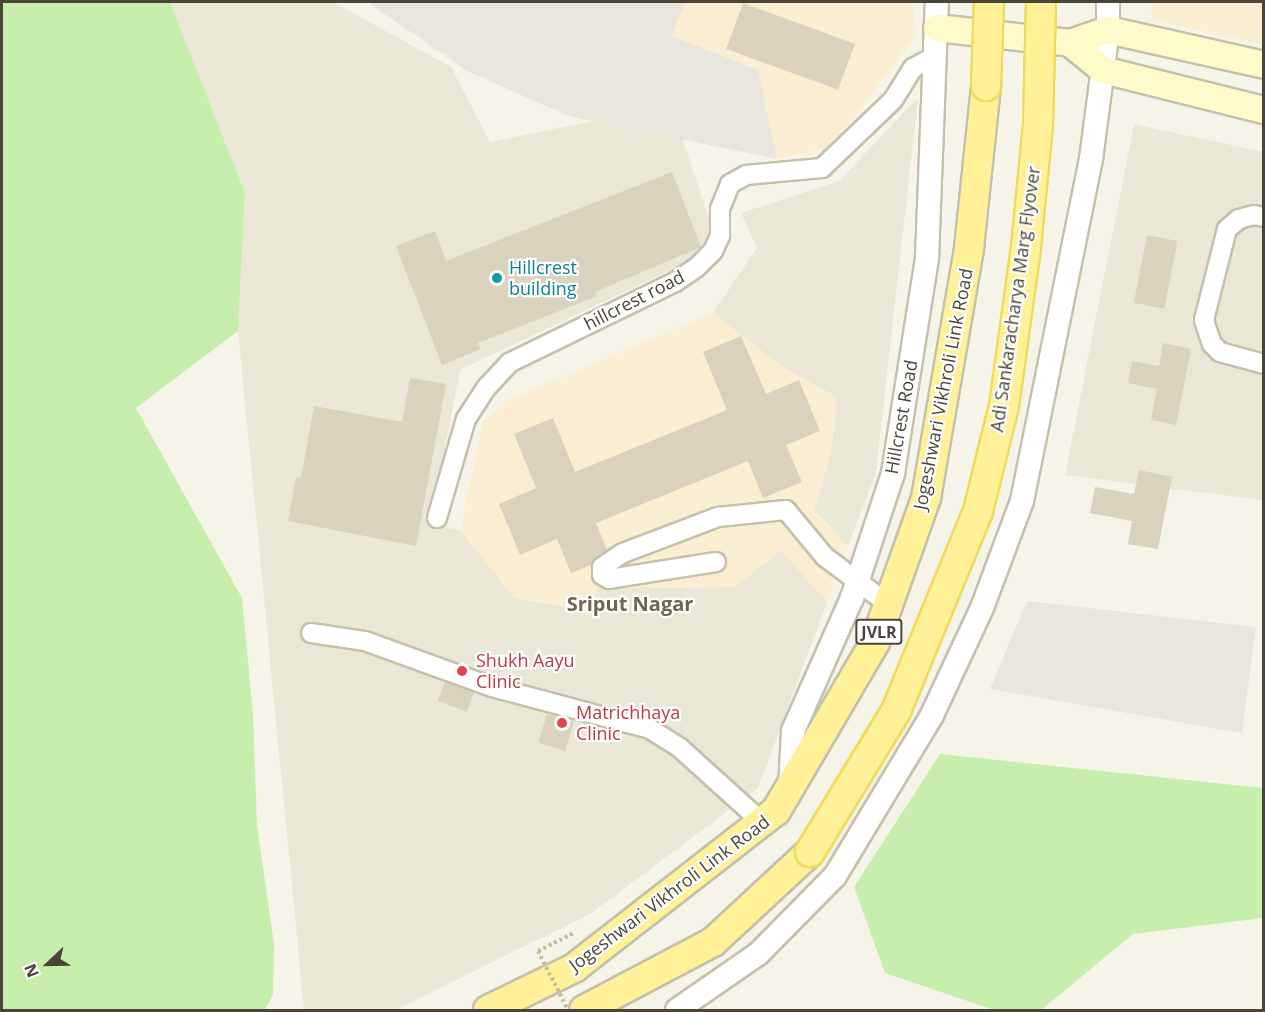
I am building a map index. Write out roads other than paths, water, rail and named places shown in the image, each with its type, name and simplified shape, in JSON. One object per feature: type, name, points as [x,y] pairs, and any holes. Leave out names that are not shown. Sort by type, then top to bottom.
[{"type":"main road","name":"Jogeshwari Vikhroli Link Road","points":[[488,1011],[574,968],[776,811],[875,642],[926,498],[969,248],[986,86],[989,2]]},
{"type":"main road","name":"Adi Sankaracharya Marg Flyover","points":[[584,1011],[713,942],[810,852],[896,711],[978,511],[1004,406],[1038,124],[1041,2]]},
{"type":"main road","points":[[937,28],[1070,43],[1108,30],[1263,65]]},
{"type":"main road","points":[[1070,43],[1103,70],[1263,110]]},
{"type":"street","name":"Hillcrest Road","points":[[790,789],[793,731],[857,581],[893,473],[927,258],[937,2]]},
{"type":"street","points":[[677,1011],[758,954],[835,876],[932,715],[982,608],[1022,501],[1091,159],[1108,30],[1108,2]]},
{"type":"street","name":"hillcrest road","points":[[438,518],[466,419],[487,387],[509,363],[675,282],[696,268],[713,251],[720,236],[720,209],[730,184],[746,174],[822,168],[893,100],[913,68],[936,56]]},
{"type":"street","points":[[1263,217],[1254,215],[1239,219],[1227,229],[1204,320],[1212,344],[1220,352],[1263,364]]},
{"type":"street","points":[[716,562],[609,579],[602,575],[602,567],[623,553],[718,517],[786,510],[825,557],[888,604]]},
{"type":"street","points":[[311,633],[365,641],[492,687],[650,729],[680,748],[762,822]]},
{"type":"place","name":"Hillcrest building","points":[[497,278]]},
{"type":"place","name":"Shukh Aayu Clinic","points":[[462,671]]},
{"type":"place","name":"Matrichhaya Clinic","points":[[562,723]]},
{"type":"district","name":"Sriput Nagar","points":[[630,603]]}]
